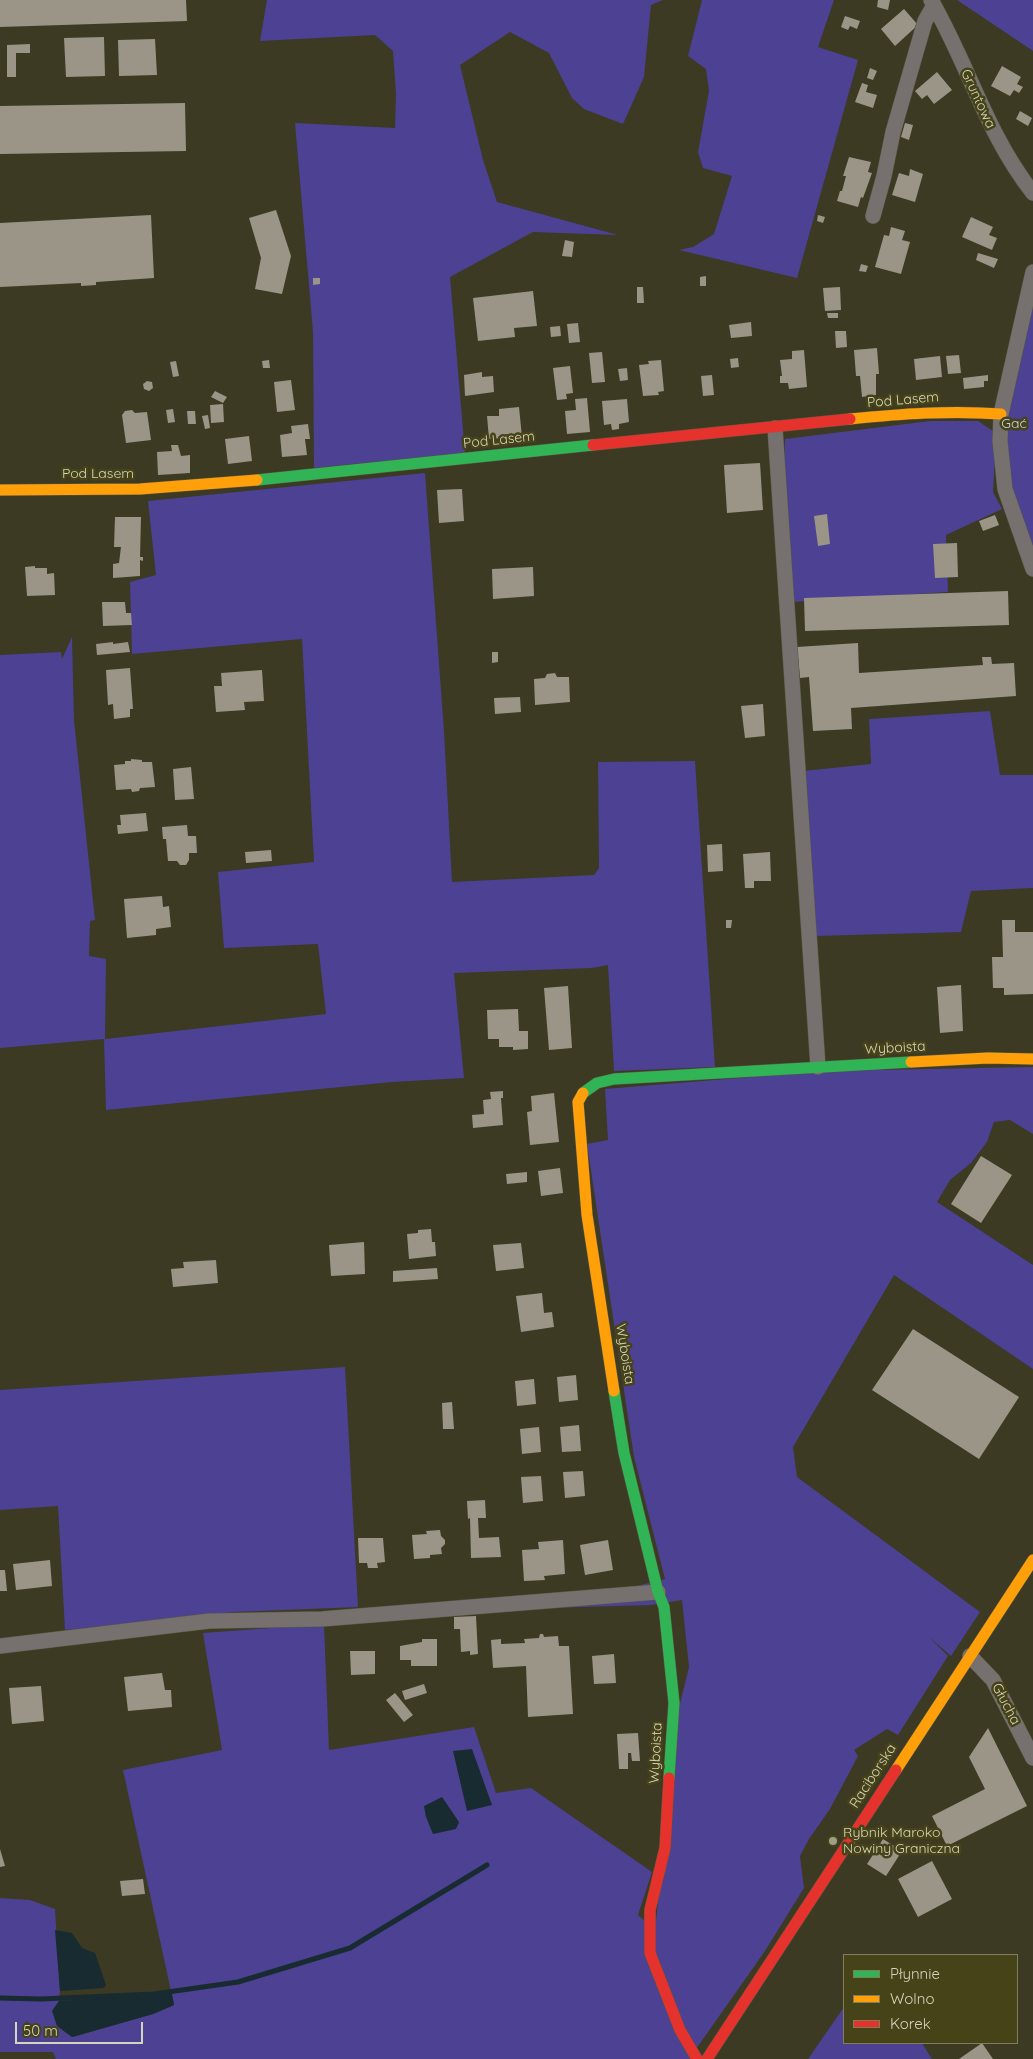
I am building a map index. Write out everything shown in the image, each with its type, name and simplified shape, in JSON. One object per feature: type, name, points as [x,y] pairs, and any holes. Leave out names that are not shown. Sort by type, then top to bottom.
[{"type":"street","name":"Gruntowa","points":[[933,3],[996,136],[1019,175],[1033,193]]},
{"type":"street","points":[[873,216],[884,176],[892,132],[925,21],[933,3]]},
{"type":"street","points":[[1033,272],[1001,414],[1000,441],[1006,488],[1033,569]]},
{"type":"street","name":"Pod Lasem","points":[[0,490],[140,489],[217,484],[908,413],[963,411],[1001,414]]},
{"type":"street","points":[[774,428],[818,1067]]},
{"type":"street","name":"Wyboista","points":[[697,2059],[683,2037],[650,1953],[650,1910],[665,1848],[674,1703],[664,1607],[658,1592],[624,1453],[587,1215],[578,1102],[582,1093],[592,1083],[614,1079],[988,1058],[1033,1059]]},
{"type":"street","name":"Raciborska","points":[[706,2059],[1033,1560]]},
{"type":"street","points":[[0,1646],[209,1621],[322,1619],[658,1592]]},
{"type":"street","name":"Głucha","points":[[970,1656],[993,1680],[1033,1758]]},
{"type":"green space","points":[[267,0],[663,0],[651,5],[644,77],[623,124],[584,109],[572,98],[549,53],[510,32],[460,65],[483,160],[497,202],[618,235],[533,232],[450,277],[465,453],[314,468],[313,332],[295,123],[395,128],[396,93],[393,51],[375,35],[260,41]]},
{"type":"green space","points":[[702,0],[834,0],[818,47],[858,60],[797,278],[679,250],[693,247],[714,234],[732,176],[703,168],[698,152],[709,91],[706,69],[688,56]]},
{"type":"green space","points":[[957,0],[1033,0],[1033,51]]},
{"type":"green space","name":"Gać","points":[[1033,280],[1033,573],[996,438],[993,492],[1002,509],[946,535],[948,592],[792,602],[784,481],[785,439],[930,421],[978,421],[996,433]]},
{"type":"green space","points":[[425,473],[444,731],[452,882],[594,875],[599,868],[598,762],[695,761],[715,1067],[614,1071],[608,965],[592,968],[454,973],[464,1078],[392,1082],[106,1110],[104,1039],[0,1048],[0,655],[61,652],[62,659],[72,637],[74,720],[95,920],[90,921],[89,956],[106,959],[105,1039],[326,1014],[318,944],[224,948],[218,872],[314,862],[302,639],[132,654],[130,582],[156,575],[148,501]]},
{"type":"green space","points":[[990,711],[1000,775],[1033,775],[1033,888],[971,891],[961,932],[815,936],[803,771],[871,764],[869,719]]},
{"type":"green space","points":[[1033,1067],[1033,1134],[1010,1120],[994,1122],[987,1142],[971,1163],[950,1180],[937,1202],[1033,1265],[1033,1369],[894,1275],[793,1447],[797,1477],[980,1612],[951,1656],[929,1637],[948,1656],[898,1735],[887,1729],[854,1750],[858,1756],[830,1809],[809,1839],[800,1856],[804,1888],[765,1951],[689,2059],[56,2059],[53,2052],[0,2052],[0,1898],[30,1900],[55,1909],[60,1991],[59,2001],[53,2010],[59,2026],[73,2037],[153,2014],[174,2005],[123,1770],[222,1750],[203,1633],[324,1624],[329,1750],[474,1727],[496,1793],[531,1788],[652,1872],[638,1915],[655,1930],[678,1712],[689,1667],[682,1600],[651,1605],[548,1608],[665,1579],[634,1457],[587,1144],[608,1140],[605,1089],[823,1071]]},
{"type":"green space","points":[[345,1367],[358,1607],[235,1612],[65,1630],[58,1506],[0,1510],[0,1390]]},
{"type":"green space","points":[[843,2008],[843,2044],[923,2044],[932,2059],[808,2059]]},
{"type":"water","points":[[472,1749],[492,1805],[467,1811],[453,1751]]},
{"type":"water","points":[[442,1797],[459,1822],[456,1829],[433,1834],[424,1806]]},
{"type":"water","points":[[55,1930],[72,1933],[82,1948],[95,1953],[106,1985],[104,1988],[60,1991]]},
{"type":"water","points":[[172,1994],[174,2005],[153,2014],[72,2037],[57,2026],[52,2011],[59,2001]]},
{"type":"building","points":[[0,0],[186,0],[187,21],[0,27]]},
{"type":"building","points":[[878,0],[890,0],[888,10],[877,7]]},
{"type":"building","points":[[904,9],[918,25],[895,46],[881,29]]},
{"type":"building","points":[[845,16],[860,21],[857,29],[850,26],[848,30],[841,27]]},
{"type":"building","points":[[104,37],[105,76],[66,77],[64,38]]},
{"type":"building","points":[[155,39],[157,75],[119,76],[118,40]]},
{"type":"building","points":[[30,44],[30,53],[16,53],[16,77],[7,77],[7,45]]},
{"type":"building","points":[[1002,66],[1021,77],[1017,84],[1023,87],[1019,93],[1014,90],[1010,96],[991,86]]},
{"type":"building","points":[[870,68],[877,71],[873,80],[867,78]]},
{"type":"building","points":[[937,72],[952,90],[934,104],[927,95],[922,99],[915,91]]},
{"type":"building","points":[[862,83],[868,85],[866,92],[877,95],[873,108],[855,102]]},
{"type":"building","points":[[185,103],[186,151],[0,154],[0,106]]},
{"type":"building","points":[[1020,111],[1032,118],[1028,126],[1016,119]]},
{"type":"building","points":[[905,123],[913,125],[909,140],[901,137]]},
{"type":"building","points":[[849,157],[871,162],[868,172],[872,173],[858,207],[837,201],[840,191],[842,191],[846,176],[843,176]]},
{"type":"building","points":[[910,169],[923,174],[915,202],[892,195],[899,173],[909,176]]},
{"type":"building","points":[[276,210],[291,256],[282,294],[255,289],[261,258],[249,218]]},
{"type":"building","points":[[151,215],[154,278],[96,282],[96,285],[81,286],[81,283],[0,287],[0,223]]},
{"type":"building","points":[[818,215],[825,217],[823,223],[817,221]]},
{"type":"building","points":[[971,217],[993,227],[989,235],[997,238],[992,250],[962,237]]},
{"type":"building","points":[[891,227],[905,231],[902,240],[910,242],[901,274],[875,267],[884,235],[889,236]]},
{"type":"building","points":[[565,240],[574,242],[572,257],[562,256]]},
{"type":"building","points":[[978,253],[998,259],[994,268],[976,260]]},
{"type":"building","points":[[861,264],[868,266],[866,272],[859,271]]},
{"type":"building","points":[[706,276],[706,286],[700,286],[700,277]]},
{"type":"building","points":[[313,278],[320,278],[320,284],[313,285]]},
{"type":"building","points":[[637,287],[643,287],[644,303],[637,303]]},
{"type":"building","points":[[840,287],[841,310],[825,311],[823,288]]},
{"type":"building","points":[[533,291],[537,326],[514,328],[515,337],[478,341],[473,298]]},
{"type":"building","points":[[827,313],[838,313],[838,318],[828,318]]},
{"type":"building","points":[[751,322],[752,336],[731,338],[729,325]]},
{"type":"building","points":[[578,323],[580,342],[569,343],[567,324]]},
{"type":"building","points":[[560,326],[561,336],[551,337],[550,327]]},
{"type":"building","points":[[835,331],[846,331],[847,347],[836,348]]},
{"type":"building","points":[[877,348],[879,374],[876,374],[876,395],[862,397],[860,376],[856,376],[854,350]]},
{"type":"building","points":[[804,350],[807,387],[789,389],[788,383],[780,383],[780,376],[782,376],[780,360],[792,359],[792,351]]},
{"type":"building","points":[[602,352],[605,382],[592,383],[589,353]]},
{"type":"building","points":[[959,355],[961,373],[948,374],[946,356]]},
{"type":"building","points":[[940,356],[942,377],[916,380],[914,359]]},
{"type":"building","points":[[738,358],[739,367],[731,368],[730,359]]},
{"type":"building","points":[[269,360],[270,368],[263,368],[262,361]]},
{"type":"building","points":[[661,360],[664,391],[658,392],[659,395],[643,396],[639,365],[649,364],[648,361]]},
{"type":"building","points":[[176,361],[179,376],[173,377],[170,362]]},
{"type":"building","points":[[570,366],[573,393],[566,394],[567,399],[557,400],[553,368]]},
{"type":"building","points":[[627,368],[628,380],[620,381],[618,369]]},
{"type":"building","points":[[482,372],[482,377],[493,376],[494,392],[465,396],[464,375]]},
{"type":"building","points":[[712,375],[714,395],[703,396],[701,376]]},
{"type":"building","points":[[988,375],[988,381],[984,381],[984,387],[964,389],[963,378]]},
{"type":"building","points":[[291,380],[295,410],[277,412],[274,382]]},
{"type":"building","points":[[147,381],[152,382],[153,388],[149,391],[144,389],[143,384]]},
{"type":"building","points":[[215,391],[227,397],[223,403],[211,397]]},
{"type":"building","points":[[587,398],[590,432],[567,434],[565,411],[576,410],[575,399]]},
{"type":"building","points":[[627,399],[629,422],[619,424],[619,429],[612,430],[611,424],[604,425],[602,401]]},
{"type":"building","points":[[223,404],[224,422],[211,423],[210,405]]},
{"type":"building","points":[[519,407],[522,437],[489,439],[487,416],[499,416],[499,409]]},
{"type":"building","points":[[173,409],[175,422],[168,423],[166,410]]},
{"type":"building","points":[[132,410],[135,413],[147,412],[151,440],[126,443],[122,415],[125,411]]},
{"type":"building","points":[[187,411],[195,411],[196,424],[188,424]]},
{"type":"building","points":[[208,415],[210,428],[205,429],[202,416]]},
{"type":"building","points":[[308,424],[310,439],[305,439],[307,455],[282,457],[280,435],[292,433],[291,426]]},
{"type":"building","points":[[249,436],[252,461],[228,464],[225,439]]},
{"type":"building","points":[[171,445],[178,445],[181,456],[190,455],[190,473],[158,475],[157,452],[172,451]]},
{"type":"building","points":[[760,463],[763,510],[727,513],[724,465]]},
{"type":"building","points":[[462,489],[464,521],[439,523],[437,490]]},
{"type":"building","points":[[827,514],[830,544],[818,546],[814,516]]},
{"type":"building","points":[[995,515],[999,525],[983,531],[979,521]]},
{"type":"building","points":[[115,517],[141,517],[140,557],[143,557],[143,561],[140,560],[140,576],[113,578],[113,564],[119,563],[121,547],[114,547]]},
{"type":"building","points":[[957,543],[958,577],[935,578],[933,544]]},
{"type":"building","points":[[35,566],[35,568],[47,568],[47,574],[54,573],[55,595],[27,596],[25,567]]},
{"type":"building","points":[[533,567],[534,596],[493,599],[492,569]]},
{"type":"building","points":[[1008,591],[1009,625],[805,631],[804,598]]},
{"type":"building","points":[[102,602],[125,602],[126,613],[131,613],[132,625],[103,626]]},
{"type":"building","points":[[113,642],[113,644],[128,642],[130,652],[97,655],[96,644]]},
{"type":"building","points":[[858,643],[859,673],[983,665],[982,657],[991,657],[992,664],[1014,663],[1016,696],[851,708],[852,729],[813,731],[809,677],[800,678],[797,647]]},
{"type":"building","points":[[492,652],[498,652],[498,662],[492,663]]},
{"type":"building","points":[[130,668],[133,709],[130,709],[130,717],[114,719],[113,704],[108,705],[106,670]]},
{"type":"building","points":[[262,670],[264,701],[244,702],[245,710],[216,712],[214,686],[222,686],[221,673]]},
{"type":"building","points":[[555,673],[557,677],[569,677],[570,702],[535,705],[534,679],[545,678],[547,674]]},
{"type":"building","points":[[520,697],[521,712],[495,714],[494,698]]},
{"type":"building","points":[[763,704],[765,736],[745,738],[741,706]]},
{"type":"building","points":[[131,759],[152,762],[155,787],[140,788],[139,791],[132,792],[131,789],[116,790],[114,765],[125,764],[125,761],[131,761]]},
{"type":"building","points":[[191,767],[194,799],[175,800],[173,769]]},
{"type":"building","points":[[146,813],[148,831],[118,834],[117,825],[121,825],[120,815]]},
{"type":"building","points":[[187,825],[188,836],[196,836],[197,853],[189,853],[189,860],[186,865],[180,865],[177,861],[168,861],[166,839],[163,839],[162,827]]},
{"type":"building","points":[[722,844],[723,871],[708,872],[707,845]]},
{"type":"building","points":[[271,850],[272,861],[246,863],[245,852]]},
{"type":"building","points":[[770,852],[771,881],[754,881],[754,888],[745,888],[743,854]]},
{"type":"building","points":[[162,896],[163,907],[169,906],[171,927],[156,929],[156,935],[127,938],[124,899]]},
{"type":"building","points":[[726,920],[732,920],[731,928],[726,928]]},
{"type":"building","points":[[1002,920],[1015,920],[1015,932],[1033,932],[1033,994],[1004,995],[1004,988],[993,988],[992,957],[1003,957]]},
{"type":"building","points":[[961,985],[963,1031],[940,1033],[937,987]]},
{"type":"building","points":[[568,986],[572,1048],[549,1050],[544,988]]},
{"type":"building","points":[[518,1009],[519,1031],[528,1031],[528,1049],[513,1050],[513,1047],[499,1047],[499,1039],[488,1039],[487,1010]]},
{"type":"building","points":[[503,1091],[503,1098],[501,1098],[503,1125],[473,1128],[472,1115],[484,1114],[483,1100],[491,1099],[490,1092]]},
{"type":"building","points":[[554,1093],[559,1142],[530,1145],[527,1112],[532,1111],[531,1096]]},
{"type":"building","points":[[981,1156],[1012,1175],[981,1223],[951,1204]]},
{"type":"building","points":[[560,1168],[563,1193],[541,1196],[538,1171]]},
{"type":"building","points":[[527,1172],[527,1182],[507,1184],[506,1174]]},
{"type":"building","points":[[431,1229],[432,1242],[435,1242],[436,1256],[409,1259],[407,1234],[418,1233],[418,1230]]},
{"type":"building","points":[[364,1242],[365,1274],[331,1276],[329,1245]]},
{"type":"building","points":[[521,1243],[524,1268],[496,1271],[493,1245]]},
{"type":"building","points":[[216,1260],[218,1283],[173,1287],[171,1269],[184,1268],[183,1262]]},
{"type":"building","points":[[437,1268],[438,1279],[393,1282],[393,1271]]},
{"type":"building","points":[[542,1293],[544,1313],[552,1312],[554,1327],[521,1332],[516,1296]]},
{"type":"building","points":[[913,1329],[1019,1397],[979,1459],[872,1390]]},
{"type":"building","points":[[576,1375],[578,1400],[559,1402],[557,1377]]},
{"type":"building","points":[[534,1379],[536,1404],[517,1406],[515,1381]]},
{"type":"building","points":[[452,1402],[454,1429],[443,1429],[442,1403]]},
{"type":"building","points":[[579,1425],[581,1451],[562,1452],[560,1427]]},
{"type":"building","points":[[539,1427],[541,1452],[522,1454],[520,1429]]},
{"type":"building","points":[[583,1471],[585,1496],[565,1498],[563,1472]]},
{"type":"building","points":[[541,1476],[543,1501],[523,1503],[521,1477]]},
{"type":"building","points":[[485,1500],[486,1518],[478,1518],[479,1538],[499,1537],[501,1557],[471,1558],[470,1518],[468,1519],[467,1501]]},
{"type":"building","points":[[440,1530],[441,1536],[445,1540],[445,1544],[441,1548],[442,1554],[430,1555],[430,1558],[414,1559],[412,1535],[427,1534],[426,1531]]},
{"type":"building","points":[[358,1538],[383,1538],[385,1562],[377,1563],[378,1568],[368,1568],[367,1563],[359,1563]]},
{"type":"building","points":[[563,1540],[565,1574],[544,1576],[545,1580],[524,1581],[522,1550],[539,1549],[538,1542]]},
{"type":"building","points":[[608,1540],[613,1570],[585,1575],[580,1545]]},
{"type":"building","points":[[50,1560],[52,1586],[16,1590],[13,1564]]},
{"type":"building","points":[[0,1570],[5,1570],[7,1591],[0,1591]]},
{"type":"building","points":[[476,1616],[478,1654],[470,1655],[470,1651],[461,1652],[460,1629],[454,1629],[454,1617]]},
{"type":"building","points":[[540,1634],[543,1634],[544,1637],[558,1636],[559,1646],[569,1646],[573,1714],[528,1717],[526,1666],[493,1668],[491,1640],[501,1639],[501,1644],[525,1643],[524,1639],[539,1638]]},
{"type":"building","points":[[422,1639],[437,1639],[437,1666],[411,1666],[411,1660],[400,1660],[400,1646],[422,1642]]},
{"type":"building","points":[[350,1651],[375,1651],[375,1674],[351,1675]]},
{"type":"building","points":[[614,1654],[616,1683],[594,1684],[592,1656]]},
{"type":"building","points":[[162,1673],[165,1690],[171,1690],[172,1707],[128,1711],[124,1677]]},
{"type":"building","points":[[424,1684],[427,1693],[405,1700],[402,1691]]},
{"type":"building","points":[[41,1686],[44,1721],[12,1724],[9,1688]]},
{"type":"building","points":[[395,1693],[413,1715],[404,1722],[386,1700]]},
{"type":"building","points":[[988,1728],[1027,1806],[947,1846],[932,1816],[985,1789],[969,1757]]},
{"type":"building","points":[[638,1733],[640,1761],[632,1761],[631,1753],[628,1753],[628,1769],[619,1769],[617,1734]]},
{"type":"building","points":[[883,1839],[902,1851],[886,1876],[867,1864]]},
{"type":"building","points":[[0,1849],[5,1866],[0,1867]]},
{"type":"building","points":[[932,1861],[952,1899],[918,1917],[898,1879]]},
{"type":"building","points":[[143,1879],[145,1894],[122,1896],[120,1881]]},
{"type":"building","points":[[983,2044],[993,2059],[959,2059]]},
{"type":"waterway","points":[[0,1998],[41,1999],[154,1994],[238,1982],[350,1948],[487,1865]]},
{"type":"traffic: fast","points":[[257,480],[593,445]]},
{"type":"traffic: fast","points":[[583,1093],[597,1083],[614,1079],[911,1062]]},
{"type":"traffic: fast","points":[[614,1391],[624,1453],[658,1592],[664,1607],[674,1703],[669,1778]]},
{"type":"traffic: slow","points":[[850,419],[925,413],[1001,414]]},
{"type":"traffic: slow","points":[[0,490],[140,489],[257,480]]},
{"type":"traffic: slow","points":[[911,1062],[988,1058],[1033,1059]]},
{"type":"traffic: slow","points":[[583,1093],[578,1102],[587,1215],[614,1391]]},
{"type":"traffic: slow","points":[[896,1770],[1033,1560]]},
{"type":"traffic: jam","points":[[593,445],[850,419]]},
{"type":"traffic: jam","points":[[707,2059],[896,1770]]},
{"type":"traffic: jam","points":[[669,1778],[665,1848],[650,1910],[650,1953],[680,2030],[697,2059]]},
{"type":"place","name":"Rybnik Maroko Nowiny Graniczna","points":[[833,1841]]}]
